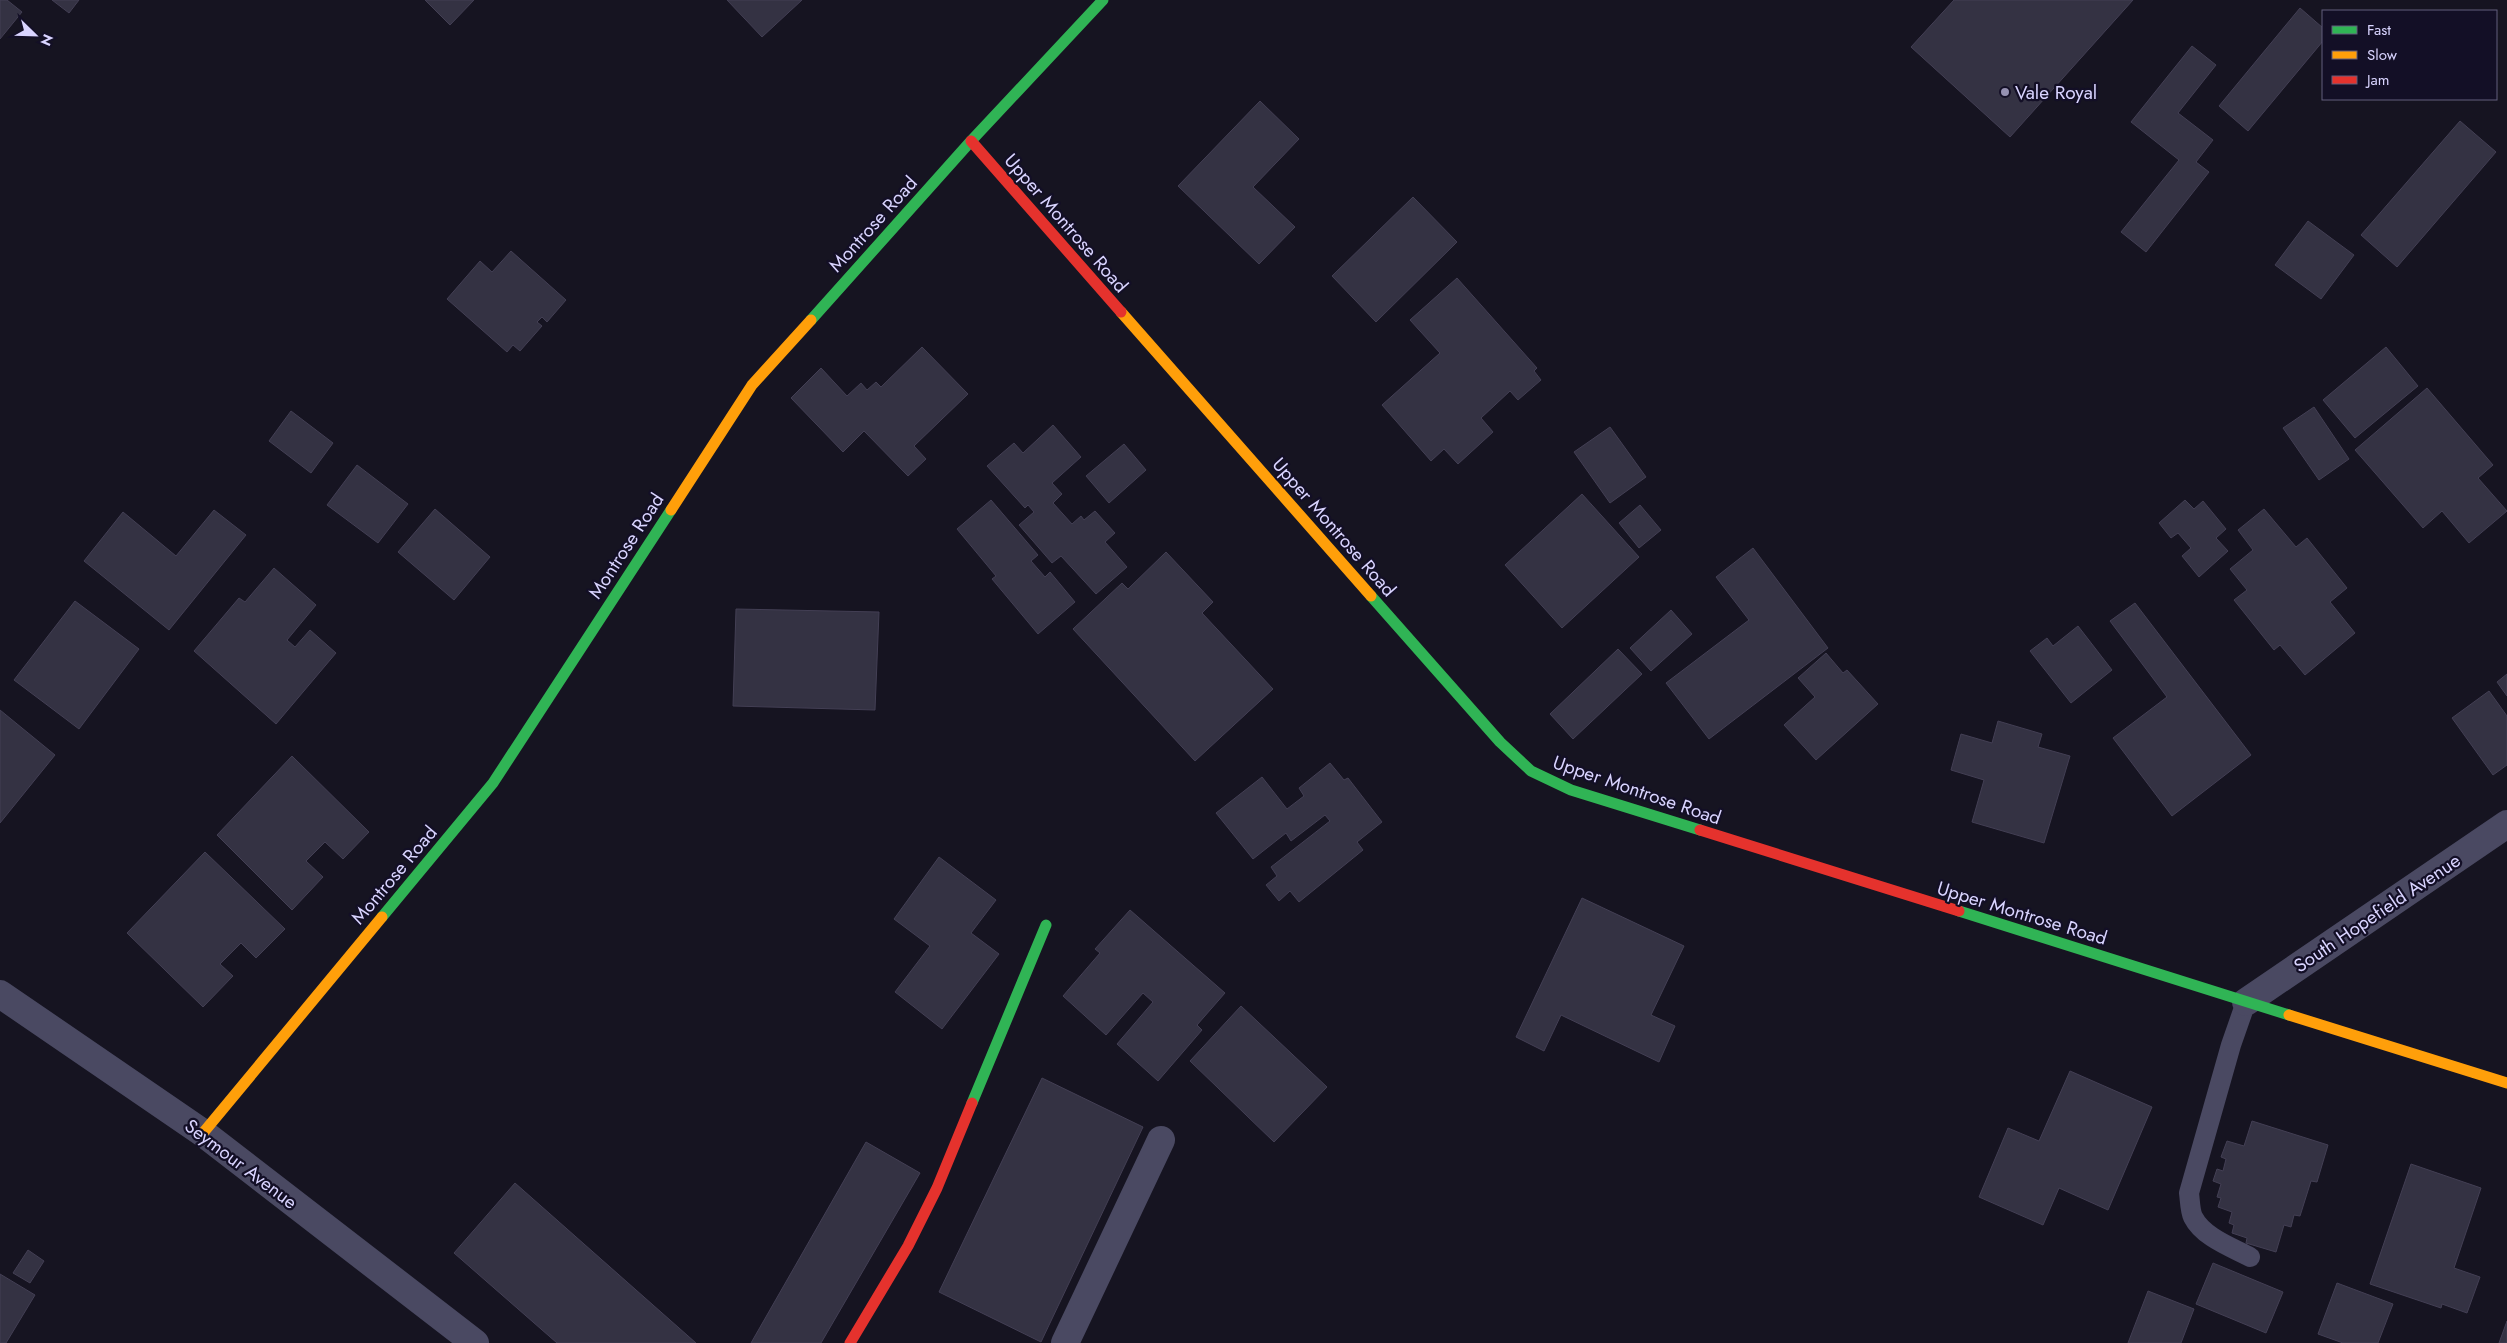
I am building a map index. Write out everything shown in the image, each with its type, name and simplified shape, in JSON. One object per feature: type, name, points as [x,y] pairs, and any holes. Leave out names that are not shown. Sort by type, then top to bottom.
[{"type":"street","name":"Montrose Road","points":[[203,1133],[493,783],[752,385],[971,141],[1104,0]]},
{"type":"street","name":"Upper Montrose Road","points":[[971,141],[1493,735],[1532,771],[1571,790],[2507,1083]]},
{"type":"street","name":"South Hopefield Avenue","points":[[2246,1002],[2507,824]]},
{"type":"street","points":[[850,1343],[908,1246],[936,1188],[1046,925]]},
{"type":"street","name":"Seymour Avenue","points":[[0,994],[203,1133],[475,1343]]},
{"type":"street","points":[[1065,1343],[1161,1140]]},
{"type":"lane","points":[[2246,1002],[2231,1044],[2189,1193],[2192,1216],[2203,1229],[2222,1243],[2250,1257]]},
{"type":"building","points":[[0,0],[7,0],[22,12],[0,39]]},
{"type":"building","points":[[52,0],[79,0],[69,13]]},
{"type":"building","points":[[425,0],[474,0],[450,25]]},
{"type":"building","points":[[727,0],[802,0],[762,37]]},
{"type":"building","name":"Vale Royal","points":[[1954,0],[2133,0],[2010,137],[1911,47]]},
{"type":"building","points":[[2300,8],[2322,27],[2322,42],[2248,131],[2219,106]]},
{"type":"building","points":[[2192,46],[2216,65],[2178,113],[2213,140],[2196,162],[2209,172],[2146,252],[2121,232],[2179,160],[2131,122]]},
{"type":"building","points":[[1260,101],[1299,139],[1253,187],[1295,227],[1259,264],[1178,186]]},
{"type":"building","points":[[2460,121],[2496,152],[2397,267],[2361,235]]},
{"type":"building","points":[[1413,197],[1457,242],[1376,322],[1332,276]]},
{"type":"building","points":[[2308,221],[2354,255],[2321,299],[2275,265]]},
{"type":"building","points":[[511,251],[566,300],[547,322],[542,317],[537,322],[542,326],[520,351],[513,345],[507,352],[447,299],[480,261],[492,272]]},
{"type":"building","points":[[1457,278],[1537,368],[1534,371],[1541,380],[1518,400],[1510,391],[1481,418],[1493,432],[1458,464],[1444,449],[1431,461],[1382,405],[1440,353],[1410,320]]},
{"type":"building","points":[[922,347],[968,394],[914,446],[926,459],[908,476],[864,431],[843,452],[791,398],[821,368],[847,396],[861,383],[867,390],[876,382],[881,387]]},
{"type":"building","points":[[2386,347],[2418,386],[2355,438],[2323,400]]},
{"type":"building","points":[[2427,388],[2493,465],[2478,478],[2507,511],[2469,543],[2442,511],[2423,528],[2355,450]]},
{"type":"building","points":[[2314,407],[2349,459],[2319,480],[2283,428]]},
{"type":"building","points":[[291,411],[333,443],[311,473],[269,441]]},
{"type":"building","points":[[1053,425],[1081,457],[1052,483],[1062,494],[1053,503],[1072,524],[1081,516],[1084,520],[1095,511],[1115,533],[1105,542],[1127,567],[1096,594],[1061,556],[1052,563],[1019,525],[1034,512],[1028,505],[1025,508],[987,466],[1014,443],[1023,453]]},
{"type":"building","points":[[1610,427],[1646,477],[1610,503],[1574,452]]},
{"type":"building","points":[[1124,444],[1146,470],[1109,503],[1086,476]]},
{"type":"building","points":[[357,465],[408,504],[378,543],[327,505]]},
{"type":"building","points":[[1582,494],[1639,557],[1562,628],[1505,565]]},
{"type":"building","points":[[991,500],[1038,555],[1031,561],[1045,577],[1050,572],[1075,602],[1038,634],[992,579],[996,576],[957,529]]},
{"type":"building","points":[[2185,500],[2194,509],[2203,501],[2226,529],[2216,538],[2228,551],[2199,577],[2182,556],[2191,548],[2178,533],[2171,538],[2159,523]]},
{"type":"building","points":[[1640,505],[1661,530],[1639,548],[1619,523]]},
{"type":"building","points":[[435,509],[490,557],[454,600],[398,552]]},
{"type":"building","points":[[2264,509],[2296,547],[2307,538],[2347,588],[2330,602],[2355,633],[2305,675],[2280,645],[2274,650],[2234,600],[2247,590],[2230,569],[2253,550],[2238,530]]},
{"type":"building","points":[[214,510],[246,535],[169,630],[84,561],[123,512],[176,556]]},
{"type":"building","points":[[1753,548],[1828,648],[1709,739],[1666,683],[1749,620],[1716,577]]},
{"type":"building","points":[[1166,552],[1213,602],[1202,613],[1273,689],[1195,761],[1073,629],[1122,583],[1128,589]]},
{"type":"building","points":[[274,568],[316,605],[287,640],[295,647],[310,630],[336,653],[276,724],[194,651],[239,598],[245,602]]},
{"type":"building","points":[[75,601],[139,649],[79,729],[14,680]]},
{"type":"building","points":[[2135,603],[2251,755],[2172,816],[2113,738],[2167,697],[2110,621]]},
{"type":"building","points":[[736,609],[879,612],[875,710],[733,706]]},
{"type":"building","points":[[1671,610],[1692,634],[1651,671],[1630,648]]},
{"type":"building","points":[[2078,626],[2112,670],[2071,703],[2030,651],[2047,638],[2053,646]]},
{"type":"building","points":[[1618,649],[1642,674],[1573,739],[1550,714]]},
{"type":"building","points":[[1826,653],[1843,673],[1847,670],[1878,704],[1816,760],[1784,725],[1815,697],[1798,678]]},
{"type":"building","points":[[2507,674],[2507,696],[2497,682]]},
{"type":"building","points":[[2489,691],[2507,716],[2507,765],[2493,775],[2452,718]]},
{"type":"building","points":[[0,710],[55,755],[0,823]]},
{"type":"building","points":[[1998,721],[2042,734],[2038,747],[2070,756],[2044,843],[1972,822],[1984,780],[1951,770],[1961,734],[1992,743]]},
{"type":"building","points":[[292,756],[369,832],[343,859],[325,842],[306,861],[323,877],[292,910],[217,835]]},
{"type":"building","points":[[1330,763],[1344,780],[1348,778],[1382,822],[1357,842],[1363,850],[1299,902],[1290,891],[1279,901],[1266,885],[1277,876],[1271,867],[1330,821],[1325,815],[1291,841],[1286,833],[1253,859],[1216,813],[1262,777],[1287,809],[1304,796],[1299,788]]},
{"type":"building","points":[[205,852],[285,929],[256,958],[241,943],[220,964],[233,976],[203,1007],[127,933]]},
{"type":"building","points":[[939,857],[996,900],[971,933],[999,954],[942,1029],[895,992],[930,946],[894,919]]},
{"type":"building","points":[[1582,898],[1684,946],[1651,1015],[1675,1026],[1659,1062],[1561,1015],[1544,1051],[1516,1037]]},
{"type":"building","points":[[1130,910],[1225,993],[1197,1025],[1202,1030],[1158,1081],[1117,1044],[1153,1002],[1143,993],[1106,1035],[1063,996],[1100,953],[1095,949]]},
{"type":"building","points":[[1241,1006],[1327,1087],[1274,1142],[1190,1061]]},
{"type":"building","points":[[2070,1071],[2152,1107],[2108,1210],[2059,1188],[2043,1225],[1979,1197],[2008,1128],[2039,1141]]},
{"type":"building","points":[[1042,1078],[1143,1127],[1041,1342],[939,1292]]},
{"type":"building","points":[[2252,1121],[2328,1145],[2317,1182],[2311,1181],[2300,1216],[2294,1215],[2291,1227],[2284,1225],[2276,1252],[2246,1243],[2247,1238],[2232,1233],[2234,1225],[2229,1223],[2232,1212],[2218,1207],[2221,1198],[2217,1197],[2221,1184],[2213,1181],[2217,1169],[2223,1171],[2226,1159],[2221,1157],[2227,1141],[2244,1146]]},
{"type":"building","points":[[866,1142],[920,1173],[821,1343],[751,1343]]},
{"type":"building","points":[[2411,1164],[2481,1188],[2454,1268],[2480,1277],[2467,1313],[2442,1304],[2441,1308],[2370,1284]]},
{"type":"building","points":[[515,1183],[696,1343],[557,1343],[454,1253]]},
{"type":"building","points":[[28,1250],[44,1261],[30,1283],[13,1273]]},
{"type":"building","points":[[2213,1263],[2283,1292],[2266,1333],[2196,1304]]},
{"type":"building","points":[[0,1274],[35,1295],[6,1343],[0,1343]]},
{"type":"building","points":[[2337,1283],[2393,1304],[2378,1343],[2343,1343],[2318,1334]]},
{"type":"building","points":[[2148,1291],[2194,1309],[2181,1343],[2128,1343]]},
{"type":"building","points":[[2507,1321],[2507,1343],[2499,1343]]},
{"type":"traffic: fast","points":[[811,320],[971,141],[1103,0]]},
{"type":"traffic: fast","points":[[382,917],[493,783],[671,510]]},
{"type":"traffic: fast","points":[[1371,596],[1500,742],[1531,771],[1571,790],[1700,830]]},
{"type":"traffic: fast","points":[[1959,911],[2289,1015]]},
{"type":"traffic: fast","points":[[972,1103],[1046,925]]},
{"type":"traffic: slow","points":[[1121,312],[1371,596]]},
{"type":"traffic: slow","points":[[671,510],[752,385],[811,320]]},
{"type":"traffic: slow","points":[[203,1133],[382,917]]},
{"type":"traffic: slow","points":[[2289,1015],[2507,1083]]},
{"type":"traffic: jam","points":[[971,141],[1121,312]]},
{"type":"traffic: jam","points":[[1700,830],[1959,911]]},
{"type":"traffic: jam","points":[[850,1343],[908,1246],[937,1188],[972,1103]]},
{"type":"place","name":"Vale Royal","points":[[2005,92]]}]
